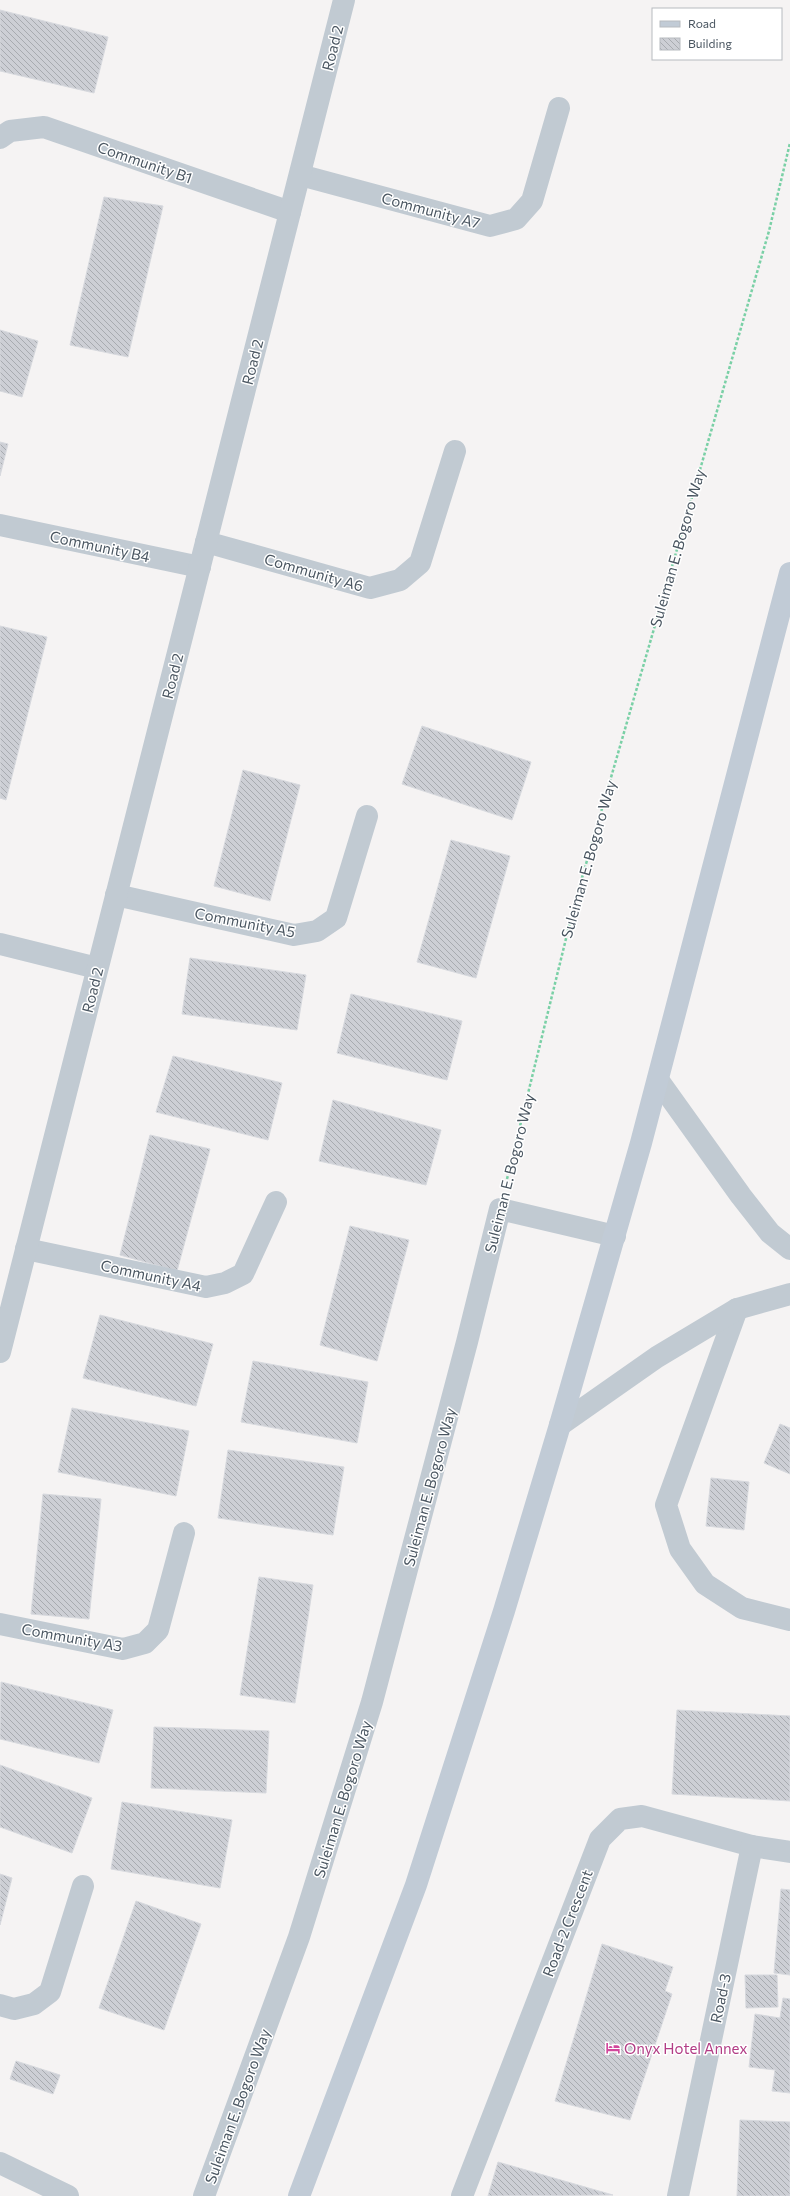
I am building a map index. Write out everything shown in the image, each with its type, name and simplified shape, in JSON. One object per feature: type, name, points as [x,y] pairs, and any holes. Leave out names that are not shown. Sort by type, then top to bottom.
[{"type":"main road","points":[[299,2196],[416,1885],[504,1611],[615,1236],[658,1080],[790,573]]},
{"type":"street","name":"Road 2","points":[[1,1345],[344,0]]},
{"type":"street","name":"Community A7","points":[[300,175],[490,226],[516,219],[532,201],[559,108]]},
{"type":"street","name":"Community B1","points":[[0,138],[10,131],[44,127],[290,212]]},
{"type":"street","name":"Community A6","points":[[206,542],[370,588],[400,580],[420,563],[455,451]]},
{"type":"street","name":"Community B4","points":[[0,526],[200,567]]},
{"type":"street","name":"Community A5","points":[[116,895],[294,935],[316,931],[336,918],[367,816]]},
{"type":"street","points":[[0,944],[97,968]]},
{"type":"street","points":[[658,1080],[741,1196],[770,1232],[790,1249]]},
{"type":"street","name":"Community A4","points":[[26,1249],[206,1287],[225,1284],[243,1274],[276,1202]]},
{"type":"street","points":[[500,1210],[615,1236]]},
{"type":"street","name":"Suleiman E. Bogoro Way","points":[[204,2196],[299,1937],[372,1702],[467,1342],[500,1210]]},
{"type":"street","points":[[560,1425],[657,1357],[737,1309],[790,1294]]},
{"type":"street","points":[[737,1309],[666,1505],[680,1549],[705,1584],[742,1608],[790,1620]]},
{"type":"street","name":"Community A3","points":[[0,1624],[123,1649],[145,1643],[158,1630],[184,1533]]},
{"type":"street","name":"Road-2 Crescent","points":[[462,2196],[600,1839],[620,1819],[642,1816],[752,1846],[790,1852]]},
{"type":"street","name":"Road-3","points":[[678,2196],[752,1846]]},
{"type":"street","points":[[0,2006],[14,2009],[34,2004],[50,1992],[83,1886]]},
{"type":"street","points":[[0,2164],[68,2196]]},
{"type":"path","name":"Suleiman E. Bogoro Way","points":[[500,1210],[575,902],[769,231],[790,143]]},
{"type":"building","points":[[0,10],[108,37],[94,93],[0,71]]},
{"type":"building","points":[[104,197],[163,206],[128,357],[70,345]]},
{"type":"building","points":[[0,330],[38,341],[22,397],[0,391]]},
{"type":"building","points":[[0,442],[8,444],[0,476]]},
{"type":"building","points":[[0,626],[47,637],[6,800],[0,798]]},
{"type":"building","points":[[422,726],[531,762],[512,820],[402,784]]},
{"type":"building","points":[[243,770],[300,785],[270,901],[214,886]]},
{"type":"building","points":[[451,840],[510,856],[476,978],[417,962]]},
{"type":"building","points":[[190,958],[306,975],[297,1030],[182,1014]]},
{"type":"building","points":[[351,994],[462,1021],[447,1080],[337,1053]]},
{"type":"building","points":[[173,1056],[282,1083],[268,1140],[156,1112]]},
{"type":"building","points":[[333,1100],[441,1130],[426,1185],[319,1161]]},
{"type":"building","points":[[150,1135],[210,1149],[177,1271],[120,1255]]},
{"type":"building","points":[[350,1226],[409,1240],[377,1361],[320,1345]]},
{"type":"building","points":[[100,1315],[213,1344],[196,1406],[83,1378]]},
{"type":"building","points":[[253,1361],[368,1382],[357,1443],[241,1422]]},
{"type":"building","points":[[72,1408],[189,1431],[176,1496],[58,1472]]},
{"type":"building","points":[[780,1424],[790,1428],[790,1474],[764,1463]]},
{"type":"building","points":[[228,1450],[344,1467],[333,1535],[218,1518]]},
{"type":"building","points":[[711,1478],[749,1482],[744,1530],[706,1526]]},
{"type":"building","points":[[43,1494],[101,1499],[89,1619],[31,1614]]},
{"type":"building","points":[[259,1577],[313,1585],[295,1703],[240,1695]]},
{"type":"building","points":[[1,1682],[113,1710],[99,1763],[0,1739]]},
{"type":"building","points":[[677,1710],[790,1716],[790,1801],[672,1794]]},
{"type":"building","points":[[154,1727],[269,1731],[266,1793],[151,1788]]},
{"type":"building","points":[[0,1765],[92,1798],[72,1853],[0,1827]]},
{"type":"building","points":[[122,1802],[232,1820],[220,1888],[111,1869]]},
{"type":"building","points":[[0,1874],[12,1878],[0,1925]]},
{"type":"building","points":[[781,1889],[790,1890],[790,1975],[774,1973]]},
{"type":"building","points":[[136,1901],[201,1924],[164,2030],[99,2008]]},
{"type":"building","name":"Onyx Hotel Annex","points":[[602,1944],[673,1967],[665,1991],[672,1994],[630,2120],[555,2101]]},
{"type":"building","points":[[745,1975],[777,1975],[778,2007],[746,2008]]},
{"type":"building","points":[[783,1998],[790,1999],[790,2093],[772,2091],[775,2070],[749,2067],[755,2014],[780,2018]]},
{"type":"building","points":[[16,2061],[60,2075],[53,2094],[10,2079]]},
{"type":"building","points":[[740,2120],[790,2122],[790,2196],[737,2196]]},
{"type":"building","points":[[498,2162],[613,2195],[488,2196]]},
{"type":"place","name":"Onyx Hotel Annex","points":[[613,2048]]}]
